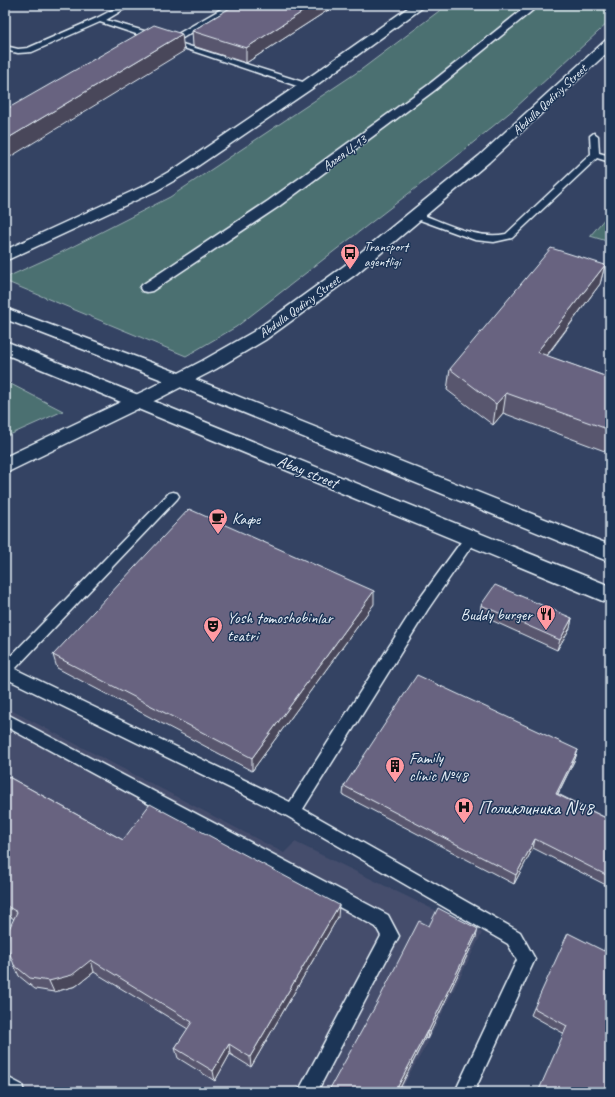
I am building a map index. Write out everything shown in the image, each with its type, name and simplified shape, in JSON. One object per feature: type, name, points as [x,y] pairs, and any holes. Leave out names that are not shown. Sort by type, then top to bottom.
[{"type":"main road","points":[[5,256],[151,188],[184,169],[306,86],[420,5]]},
{"type":"main road","name":"Abdulla Qodiriy Street","points":[[5,466],[139,402],[258,336],[350,270],[484,159],[607,49]]},
{"type":"main road","points":[[5,313],[180,380],[610,554]]},
{"type":"main road","name":"Abay street","points":[[5,347],[610,595]]},
{"type":"street","name":"Аллея Ц-13","points":[[147,288],[279,200],[431,88],[534,5]]},
{"type":"lane","points":[[5,48],[18,51],[29,50],[100,20],[126,5]]},
{"type":"lane","points":[[155,39],[233,5]]},
{"type":"lane","points":[[100,20],[155,39],[306,86]]},
{"type":"lane","points":[[415,216],[475,237],[494,239],[509,236],[595,155],[594,136]]},
{"type":"lane","points":[[595,155],[610,159]]},
{"type":"lane","points":[[173,496],[5,671],[293,811],[514,938],[526,958],[464,1092]]},
{"type":"lane","points":[[293,811],[423,606],[471,538]]},
{"type":"lane","points":[[5,718],[382,921],[390,936],[307,1092]]},
{"type":"lane","points":[[5,1085],[15,1092]]},
{"type":"shaded area","points":[[5,707],[284,853],[295,842],[482,933],[427,1044],[401,1092],[5,1092]]},
{"type":"green space","points":[[447,5],[610,5],[610,21],[514,109],[452,160],[236,327],[186,356],[5,281],[5,278],[62,252],[170,197],[362,69]]},
{"type":"green space","points":[[606,217],[610,218],[610,242],[590,236]]},
{"type":"green space","points":[[5,381],[63,411],[5,437]]},
{"type":"building","points":[[235,5],[313,5],[246,48],[192,31]]},
{"type":"building","points":[[154,25],[182,34],[5,140],[5,110]]},
{"type":"building","points":[[551,248],[605,265],[537,352],[610,378],[610,430],[506,393],[496,404],[450,369]]},
{"type":"building","name":"Yosh tomoshobinlar teatri","points":[[189,509],[374,591],[252,758],[53,655]]},
{"type":"building","points":[[495,585],[572,618],[560,640],[481,605]]},
{"type":"building","name":"Family clinic №48","points":[[417,675],[578,750],[556,794],[610,820],[610,877],[535,839],[516,875],[344,786]]},
{"type":"building","points":[[5,775],[123,840],[150,804],[339,905],[250,1057],[229,1044],[213,1071],[175,1048],[192,1022],[91,960],[72,975],[49,981],[30,978],[14,965],[7,946],[9,929],[17,912],[5,905]]},
{"type":"building","points":[[438,908],[478,929],[428,1032],[427,1031],[395,1092],[328,1092],[377,1003],[419,921],[429,926]]},
{"type":"building","points":[[568,933],[604,951],[610,937],[610,1092],[538,1092],[567,1026],[534,1008]]},
{"type":"place","name":"Transport agentligi","points":[[350,270]]},
{"type":"place","name":"Кафе","points":[[218,535]]},
{"type":"place","name":"Buddy burger","points":[[546,631]]},
{"type":"place","name":"Yosh tomoshobinlar teatri","points":[[213,643]]},
{"type":"place","name":"Family clinic №48","points":[[395,783]]},
{"type":"place","name":"Поликлиника N48","points":[[464,824]]}]
